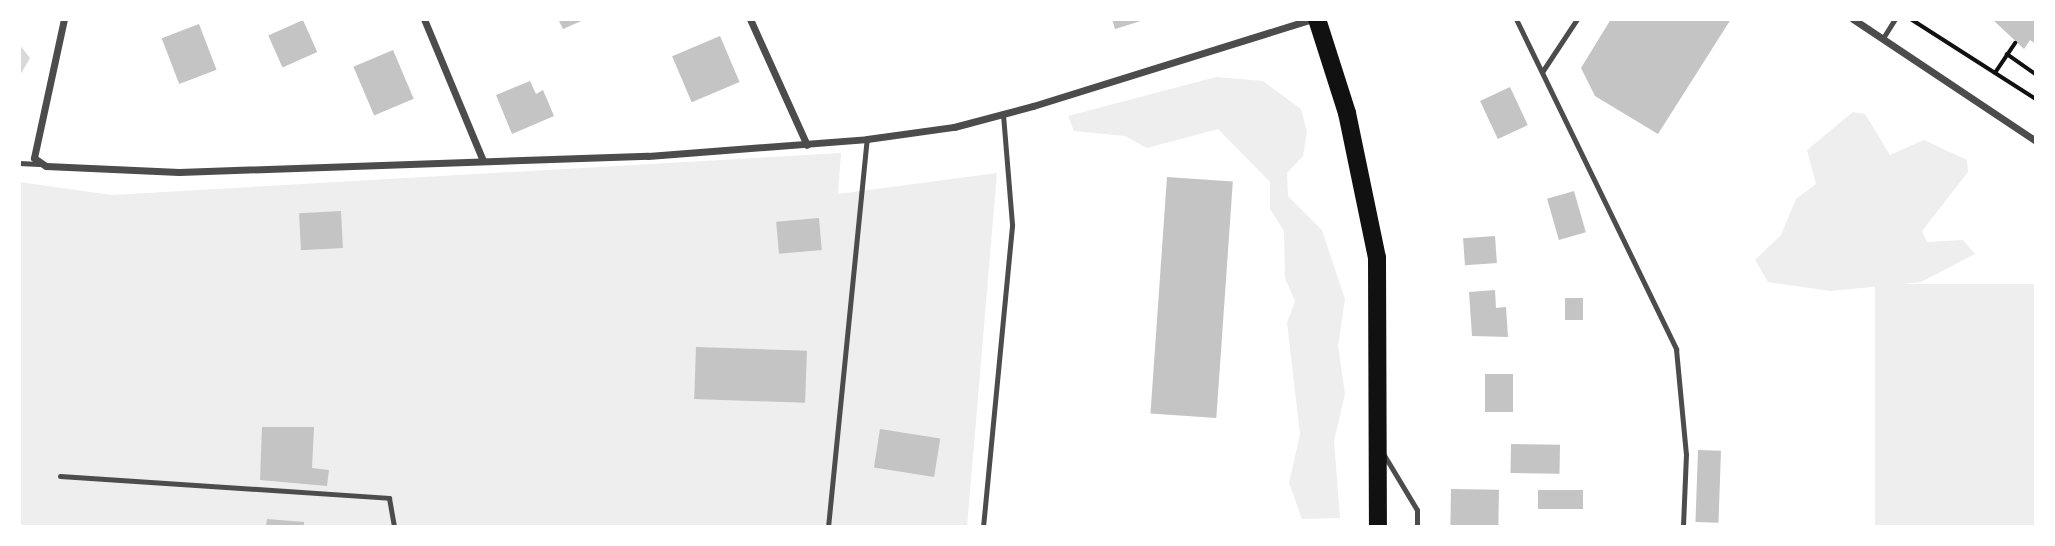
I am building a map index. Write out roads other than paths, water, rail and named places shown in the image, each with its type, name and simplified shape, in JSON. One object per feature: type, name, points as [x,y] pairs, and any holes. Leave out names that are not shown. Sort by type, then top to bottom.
[{"type":"main road","points":[[1315,19],[1370,202],[1377,258],[1378,527]]},
{"type":"street","points":[[64,19],[33,151],[39,164],[294,171],[482,158],[807,145],[867,139],[1003,114],[1315,19]]},
{"type":"street","points":[[424,19],[482,158]]},
{"type":"street","points":[[750,19],[807,145]]},
{"type":"street","points":[[1853,19],[2036,141]]},
{"type":"lane","points":[[1516,19],[1676,349],[1686,454],[1683,527]]},
{"type":"lane","points":[[1542,72],[1577,19]]},
{"type":"lane","points":[[1882,38],[1895,19]]},
{"type":"lane","points":[[984,527],[1012,224],[1003,114]]},
{"type":"lane","points":[[828,527],[867,139]]},
{"type":"lane","points":[[19,163],[39,164]]},
{"type":"lane","points":[[1379,447],[1417,510],[1417,527]]},
{"type":"lane","points":[[60,476],[389,498],[394,527]]}]
